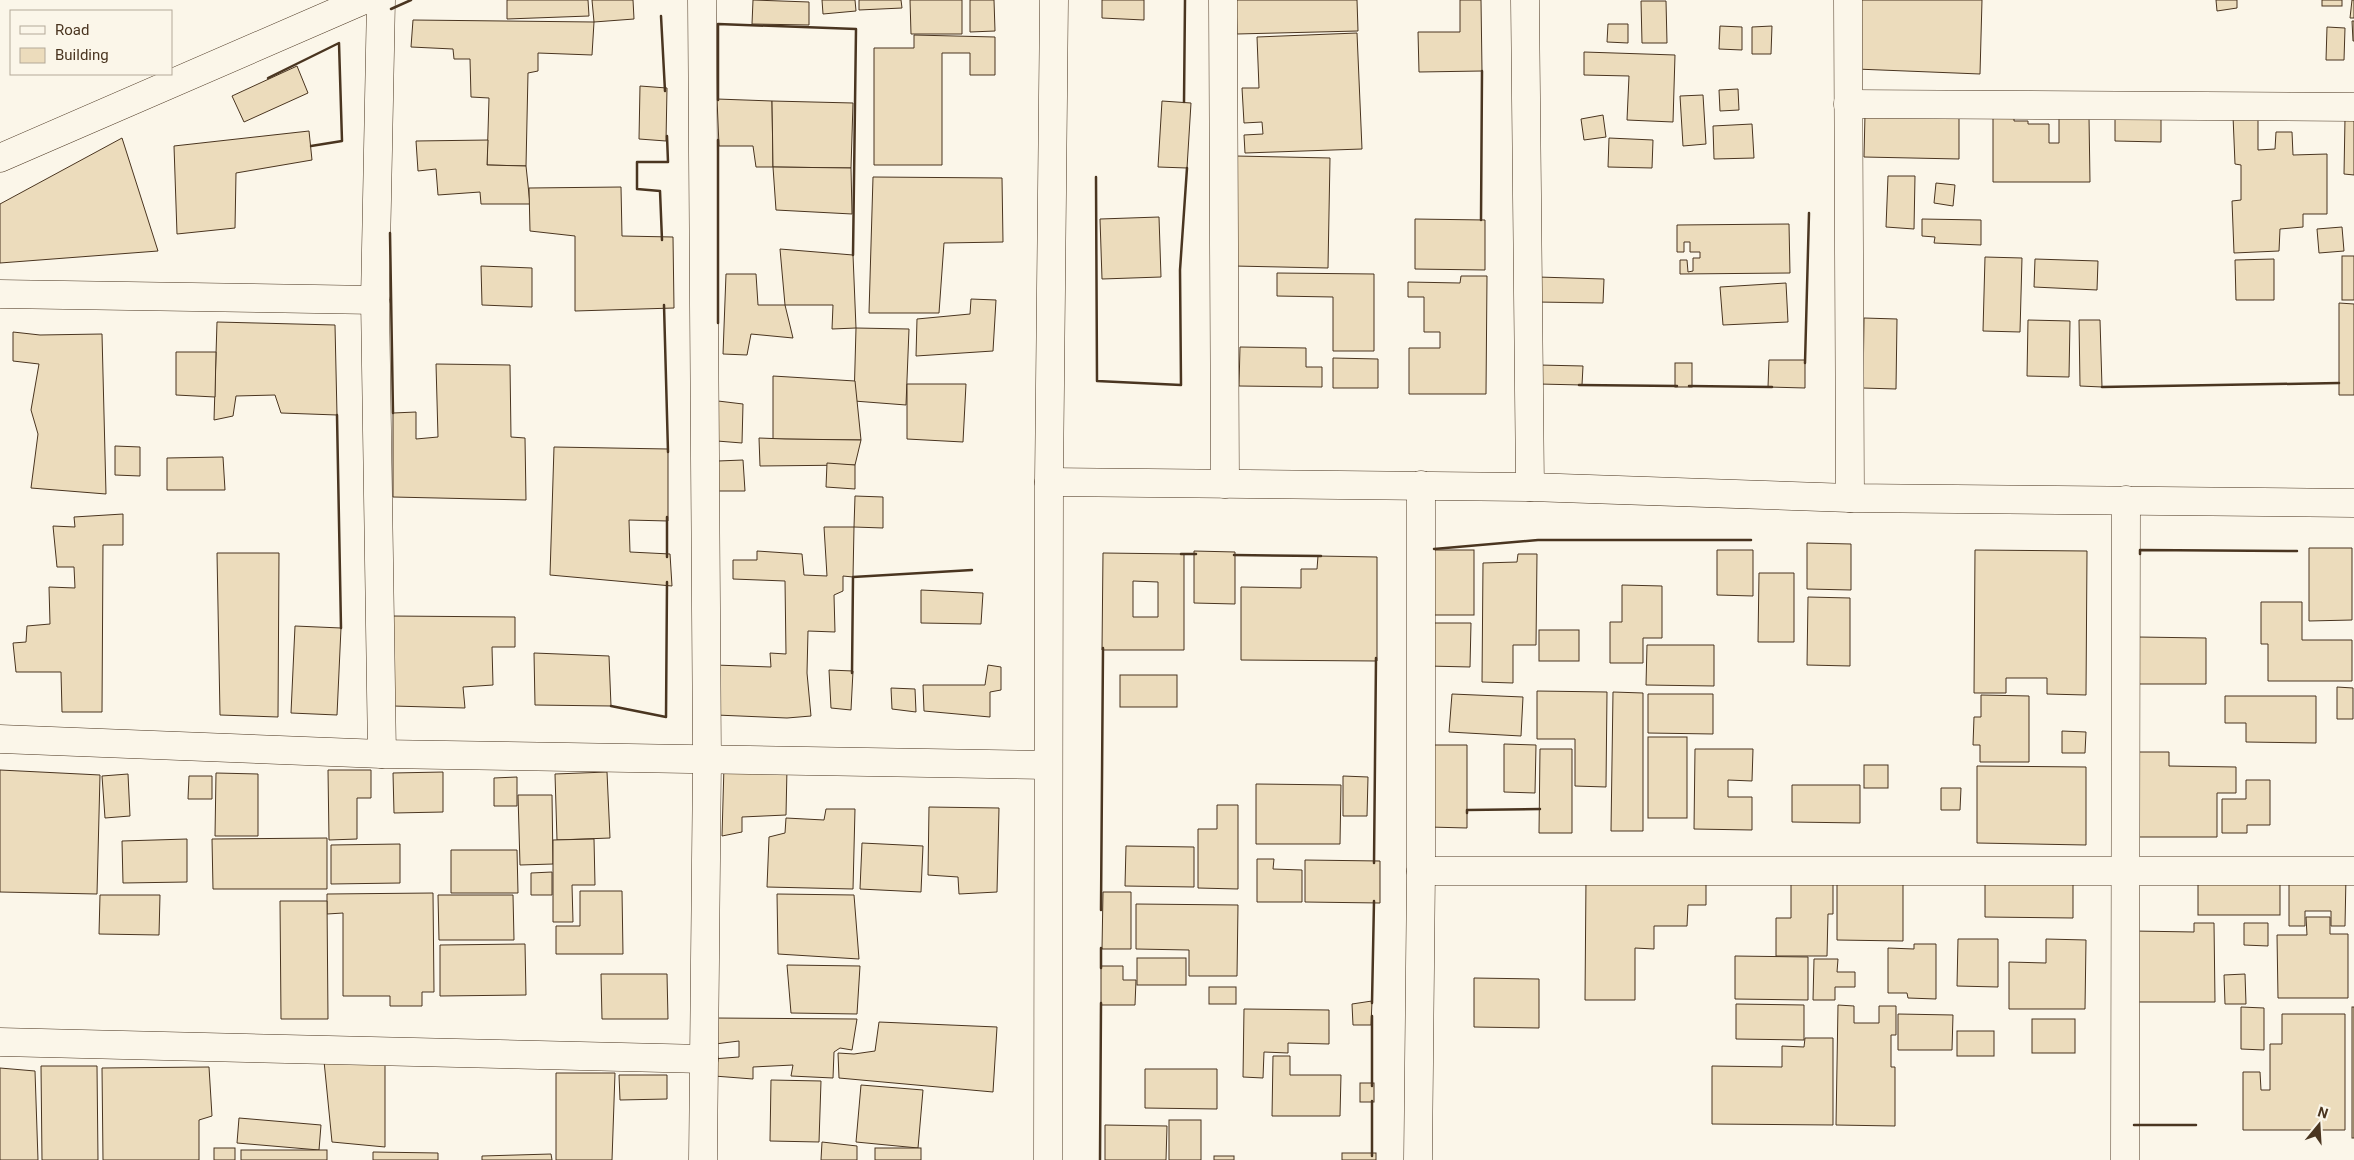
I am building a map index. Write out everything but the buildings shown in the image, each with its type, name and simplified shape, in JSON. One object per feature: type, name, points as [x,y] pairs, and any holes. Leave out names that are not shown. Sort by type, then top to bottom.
[{"type":"street","points":[[0,158],[364,0]]},
{"type":"street","points":[[381,0],[375,300],[382,754]]},
{"type":"street","points":[[702,0],[707,760],[702,1160]]},
{"type":"street","points":[[1048,1160],[1049,482],[1054,0]]},
{"type":"street","points":[[1223,0],[1225,484]]},
{"type":"street","points":[[1525,0],[1530,487]]},
{"type":"street","points":[[1848,0],[1850,498]]},
{"type":"street","points":[[1848,104],[2354,107]]},
{"type":"street","points":[[0,294],[375,300]]},
{"type":"street","points":[[1049,482],[1421,485],[1850,498],[2354,504]]},
{"type":"street","points":[[1418,1160],[1421,872],[1421,485]]},
{"type":"street","points":[[2125,1160],[2126,500]]},
{"type":"street","points":[[0,739],[382,754],[1048,765]]},
{"type":"street","points":[[1421,872],[2354,871]]},
{"type":"street","points":[[0,1042],[704,1059]]},
{"type":"wall","points":[[391,9],[411,0]]},
{"type":"wall","points":[[1184,102],[1185,0]]},
{"type":"wall","points":[[661,16],[665,91]]},
{"type":"wall","points":[[718,100],[718,24],[856,29],[853,255]]},
{"type":"wall","points":[[268,78],[339,43],[342,141],[311,146]]},
{"type":"wall","points":[[1481,220],[1482,71]]},
{"type":"wall","points":[[662,240],[660,191],[637,189],[637,162],[668,162],[667,136]]},
{"type":"wall","points":[[718,140],[718,323]]},
{"type":"wall","points":[[1096,177],[1097,381],[1181,385],[1180,270],[1187,168]]},
{"type":"wall","points":[[1805,363],[1809,213]]},
{"type":"wall","points":[[390,233],[393,413]]},
{"type":"wall","points":[[664,305],[668,452]]},
{"type":"wall","points":[[2102,387],[2339,383]]},
{"type":"wall","points":[[1579,385],[1677,386]]},
{"type":"wall","points":[[1689,386],[1772,387]]},
{"type":"wall","points":[[337,415],[341,628]]},
{"type":"wall","points":[[667,517],[667,557]]},
{"type":"wall","points":[[1434,549],[1538,540],[1751,540]]},
{"type":"wall","points":[[2140,554],[2140,550],[2297,551]]},
{"type":"wall","points":[[1181,554],[1196,554]]},
{"type":"wall","points":[[1234,555],[1321,556]]},
{"type":"wall","points":[[852,673],[853,577],[972,570]]},
{"type":"wall","points":[[611,706],[666,717],[667,582]]},
{"type":"wall","points":[[1101,910],[1103,648]]},
{"type":"wall","points":[[1374,863],[1376,658]]},
{"type":"wall","points":[[1467,813],[1467,810],[1540,809]]},
{"type":"wall","points":[[1372,1003],[1374,901]]},
{"type":"wall","points":[[1101,948],[1101,968]]},
{"type":"wall","points":[[1100,1160],[1101,1003]]},
{"type":"wall","points":[[1372,1016],[1372,1086]]},
{"type":"wall","points":[[1372,1101],[1372,1156]]},
{"type":"wall","points":[[2134,1125],[2196,1125]]}]
